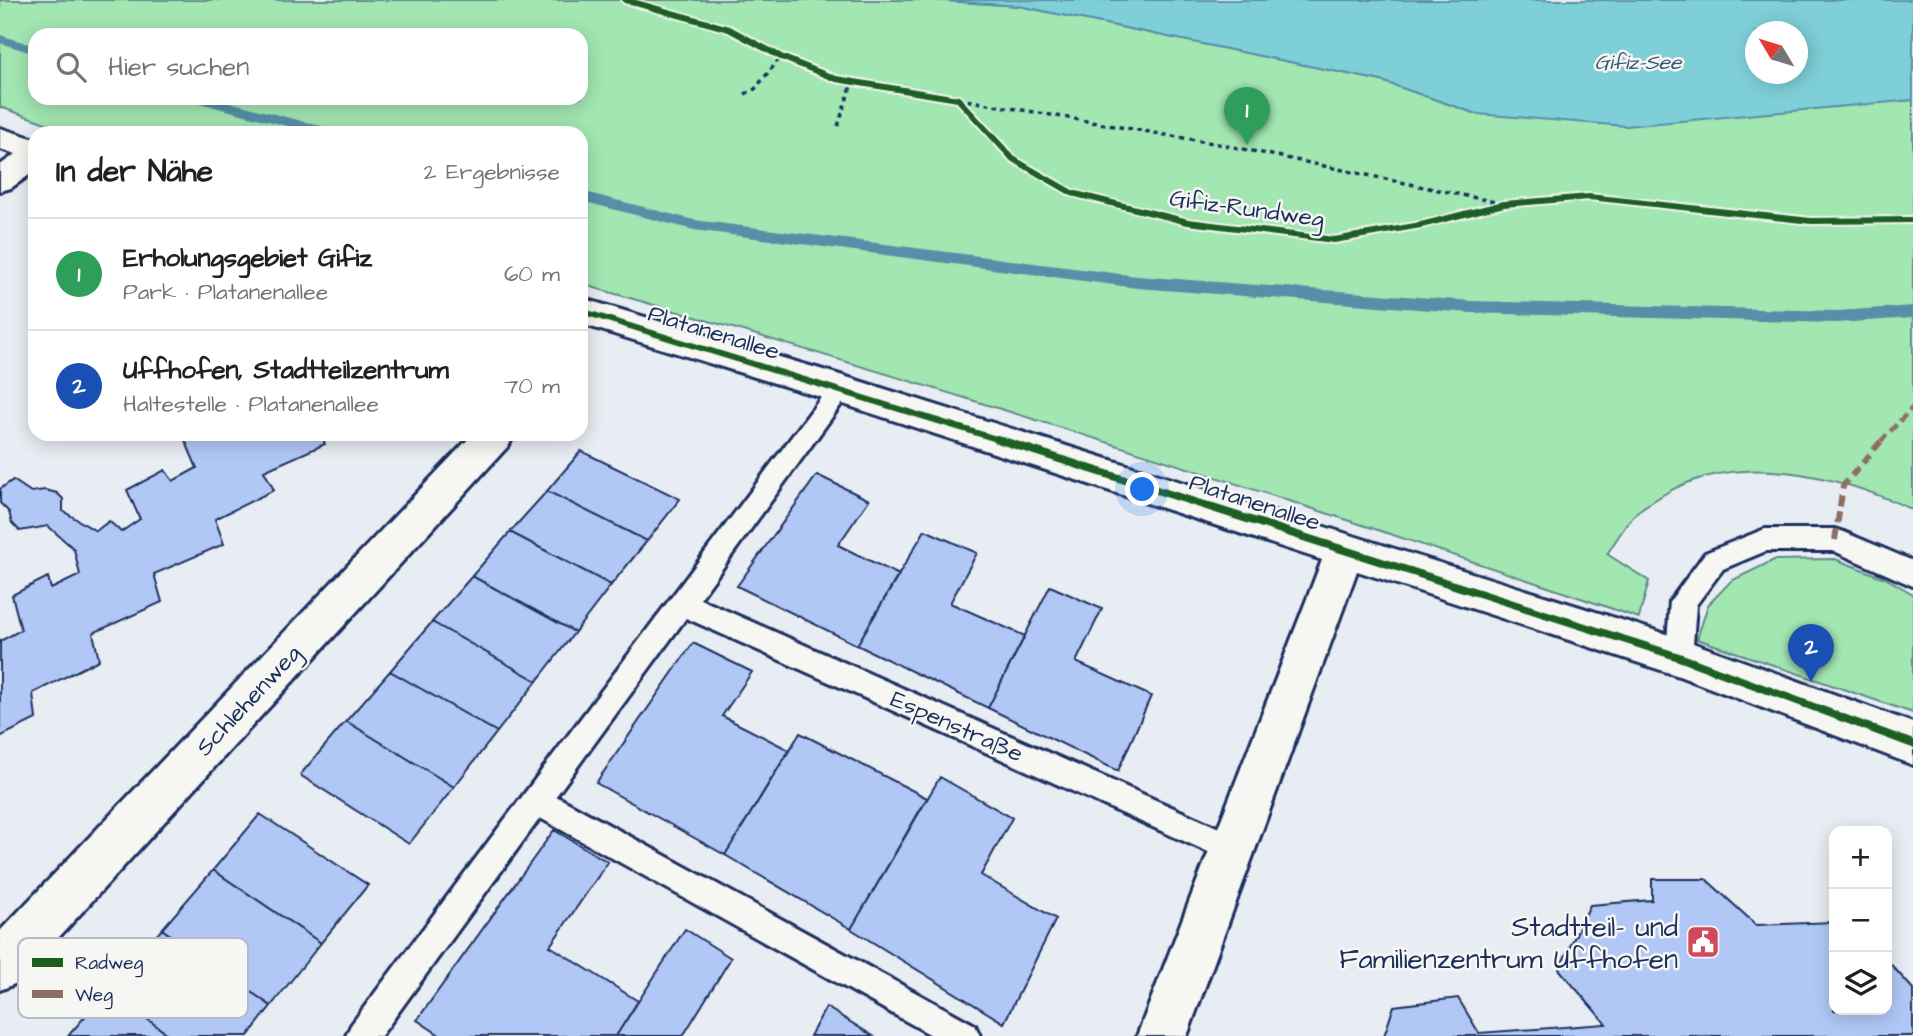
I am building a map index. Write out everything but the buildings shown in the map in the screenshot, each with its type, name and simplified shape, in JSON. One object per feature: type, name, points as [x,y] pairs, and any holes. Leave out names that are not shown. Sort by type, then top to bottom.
[{"type":"street","points":[[0,138],[28,148]]},
{"type":"street","points":[[0,180],[28,161]]},
{"type":"street","name":"Platanenallee","points":[[589,324],[840,389],[1679,657],[1913,744]]},
{"type":"street","name":"Schlehenweg","points":[[27,938],[489,441]]},
{"type":"street","points":[[1162,1036],[1345,551]]},
{"type":"street","name":"Schlehenweg","points":[[0,967],[18,948]]},
{"type":"lane","points":[[362,1036],[840,389]]},
{"type":"lane","points":[[1679,657],[1683,601],[1714,561],[1765,540],[1835,540],[1899,566],[1913,575]]},
{"type":"lane","name":"Espenstraße","points":[[681,603],[1234,849]]},
{"type":"lane","points":[[536,800],[964,1036]]},
{"type":"path","points":[[625,0],[729,29],[781,57],[852,83],[1224,145],[1504,204]]},
{"type":"path","points":[[745,94],[755,89],[781,57]]},
{"type":"path","points":[[838,126],[852,83]]},
{"type":"green space","points":[[0,0],[931,0],[1019,6],[1382,81],[1477,114],[1913,100],[1913,510],[1853,486],[1787,472],[1722,473],[1691,482],[1661,496],[1638,511],[1607,554],[1649,581],[1639,618],[1112,444],[588,286],[588,126],[54,126],[0,107]]},
{"type":"green space","points":[[1835,559],[1887,579],[1913,594],[1913,713],[1697,639],[1708,605],[1731,581],[1774,560]]},
{"type":"water","name":"Gifiz-See","points":[[931,0],[1913,0],[1913,100],[1626,126],[1477,114],[1382,81],[1019,6]]},
{"type":"waterway","points":[[0,39],[28,48]]},
{"type":"waterway","points":[[224,105],[304,126]]},
{"type":"waterway","points":[[588,198],[694,225],[1137,282],[1471,307],[1836,317],[1913,312]]},
{"type":"marked path","points":[[1835,540],[1843,486],[1913,407]]},
{"type":"cycle path","name":"Gifiz-Rundweg","points":[[625,0],[729,29],[781,57],[836,79],[958,99],[1013,159],[1072,193],[1188,222],[1334,240],[1421,225],[1504,204],[1589,197],[1811,221],[1913,220]]},
{"type":"cycle path","points":[[588,313],[840,389],[1679,657],[1913,744]]},
{"type":"place","name":"Erholungsgebiet Gifiz","points":[[1247,145]]},
{"type":"place","name":"Uffhofen, Stadtteilzentrum","points":[[1811,682]]},
{"type":"place","name":"Stadtteil- und Familienzentrum Uffhofen","points":[[1703,942]]}]
